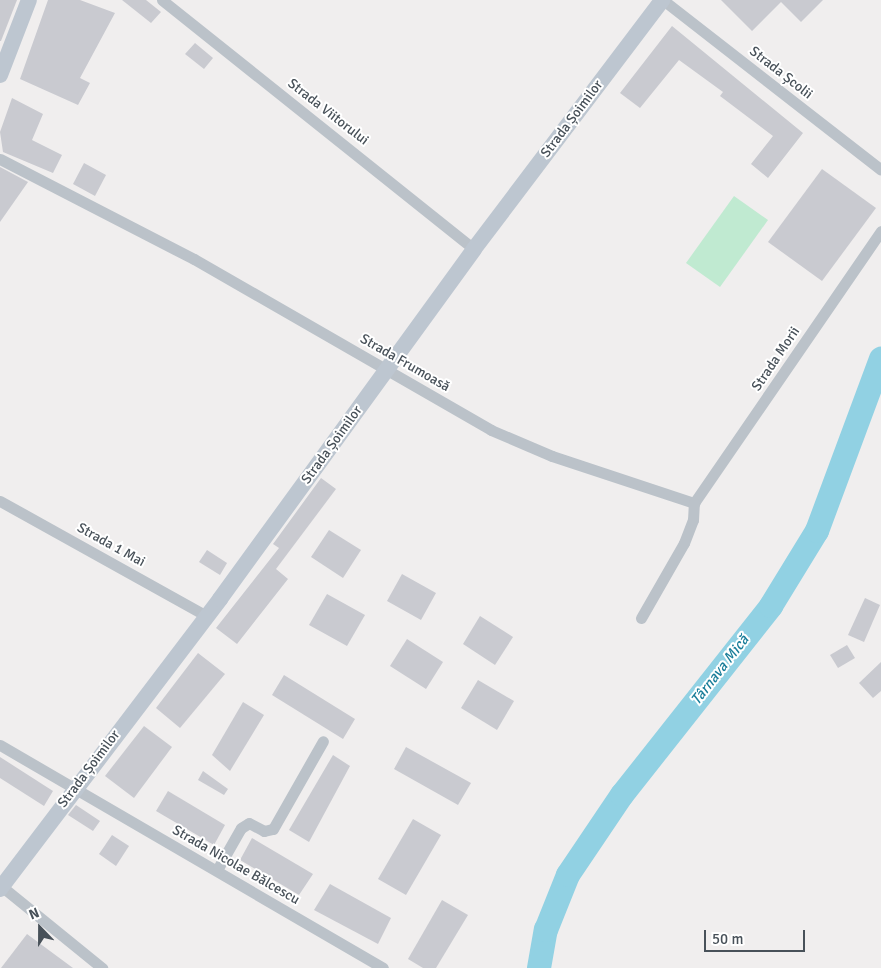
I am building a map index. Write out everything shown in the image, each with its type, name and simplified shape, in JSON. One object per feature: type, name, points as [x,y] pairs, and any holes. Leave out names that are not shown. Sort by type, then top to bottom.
[{"type":"street","points":[[0,75],[4,52],[29,0]]},
{"type":"street","name":"Strada Viitorului","points":[[162,0],[474,250]]},
{"type":"street","name":"Strada Șoimilor","points":[[0,887],[207,616],[386,369],[662,0]]},
{"type":"street","name":"Strada Școlii","points":[[662,0],[881,170]]},
{"type":"street","name":"Strada Frumoasă","points":[[0,159],[194,259],[523,445],[694,503]]},
{"type":"street","name":"Strada Morii","points":[[694,503],[881,231]]},
{"type":"street","name":"Strada 1 Mai","points":[[0,501],[207,616]]},
{"type":"street","points":[[641,618],[684,543],[693,520],[694,503]]},
{"type":"street","points":[[217,870],[241,828],[249,823],[264,831],[273,829],[323,741]]},
{"type":"street","name":"Strada Nicolae Bălcescu","points":[[0,745],[383,968]]},
{"type":"street","points":[[0,887],[102,968]]},
{"type":"green space","points":[[734,196],[768,220],[720,287],[686,263]]},
{"type":"building","points":[[0,0],[17,0],[1,41],[0,41]]},
{"type":"building","points":[[48,0],[80,0],[115,13],[80,78],[90,83],[78,105],[20,79]]},
{"type":"building","points":[[122,0],[146,0],[161,12],[151,23]]},
{"type":"building","points":[[721,0],[823,0],[801,22],[781,2],[752,31]]},
{"type":"building","points":[[672,26],[803,133],[768,178],[751,164],[773,136],[720,96],[723,92],[679,60],[640,108],[620,93]]},
{"type":"building","points":[[195,43],[213,58],[204,69],[185,54]]},
{"type":"building","points":[[12,98],[43,114],[32,140],[62,155],[53,173],[3,152],[0,132]]},
{"type":"building","points":[[84,163],[106,175],[95,196],[73,184]]},
{"type":"building","points":[[0,167],[28,182],[0,222]]},
{"type":"building","points":[[822,169],[876,208],[822,281],[768,242]]},
{"type":"building","points":[[321,478],[336,489],[276,569],[288,579],[237,644],[216,628],[279,548],[273,544]]},
{"type":"building","points":[[329,530],[361,550],[343,578],[311,557]]},
{"type":"building","points":[[207,550],[227,563],[220,575],[199,562]]},
{"type":"building","points":[[402,574],[436,593],[421,620],[387,601]]},
{"type":"building","points":[[327,594],[365,615],[347,646],[309,625]]},
{"type":"building","points":[[865,598],[880,605],[864,642],[848,635]]},
{"type":"building","points":[[480,616],[513,637],[495,665],[463,644]]},
{"type":"building","points":[[407,639],[443,662],[426,689],[390,666]]},
{"type":"building","points":[[847,645],[855,658],[838,668],[830,655]]},
{"type":"building","points":[[198,653],[225,674],[180,728],[156,708]]},
{"type":"building","points":[[881,662],[881,691],[873,698],[859,683]]},
{"type":"building","points":[[284,675],[355,719],[343,739],[272,695]]},
{"type":"building","points":[[478,680],[514,701],[497,730],[461,708]]},
{"type":"building","points":[[243,702],[264,715],[230,771],[212,755]]},
{"type":"building","points":[[144,726],[172,747],[134,798],[105,776]]},
{"type":"building","points":[[406,747],[471,783],[458,805],[394,769]]},
{"type":"building","points":[[333,755],[350,766],[309,842],[289,830]]},
{"type":"building","points":[[0,757],[53,791],[44,806],[0,778]]},
{"type":"building","points":[[203,771],[228,789],[224,795],[198,780]]},
{"type":"building","points":[[168,791],[225,825],[214,845],[156,811]]},
{"type":"building","points":[[76,805],[100,821],[93,831],[68,815]]},
{"type":"building","points":[[413,819],[441,835],[406,895],[378,879]]},
{"type":"building","points":[[112,835],[129,846],[116,866],[99,854]]},
{"type":"building","points":[[252,838],[313,874],[299,895],[240,860]]},
{"type":"building","points":[[330,884],[391,918],[378,944],[314,910]]},
{"type":"building","points":[[442,900],[468,915],[436,968],[423,968],[408,959]]},
{"type":"building","points":[[27,934],[73,968],[1,968]]},
{"type":"waterway","name":"Târnava Mică","points":[[539,968],[546,930],[568,875],[622,795],[771,606],[817,531],[881,359]]}]
